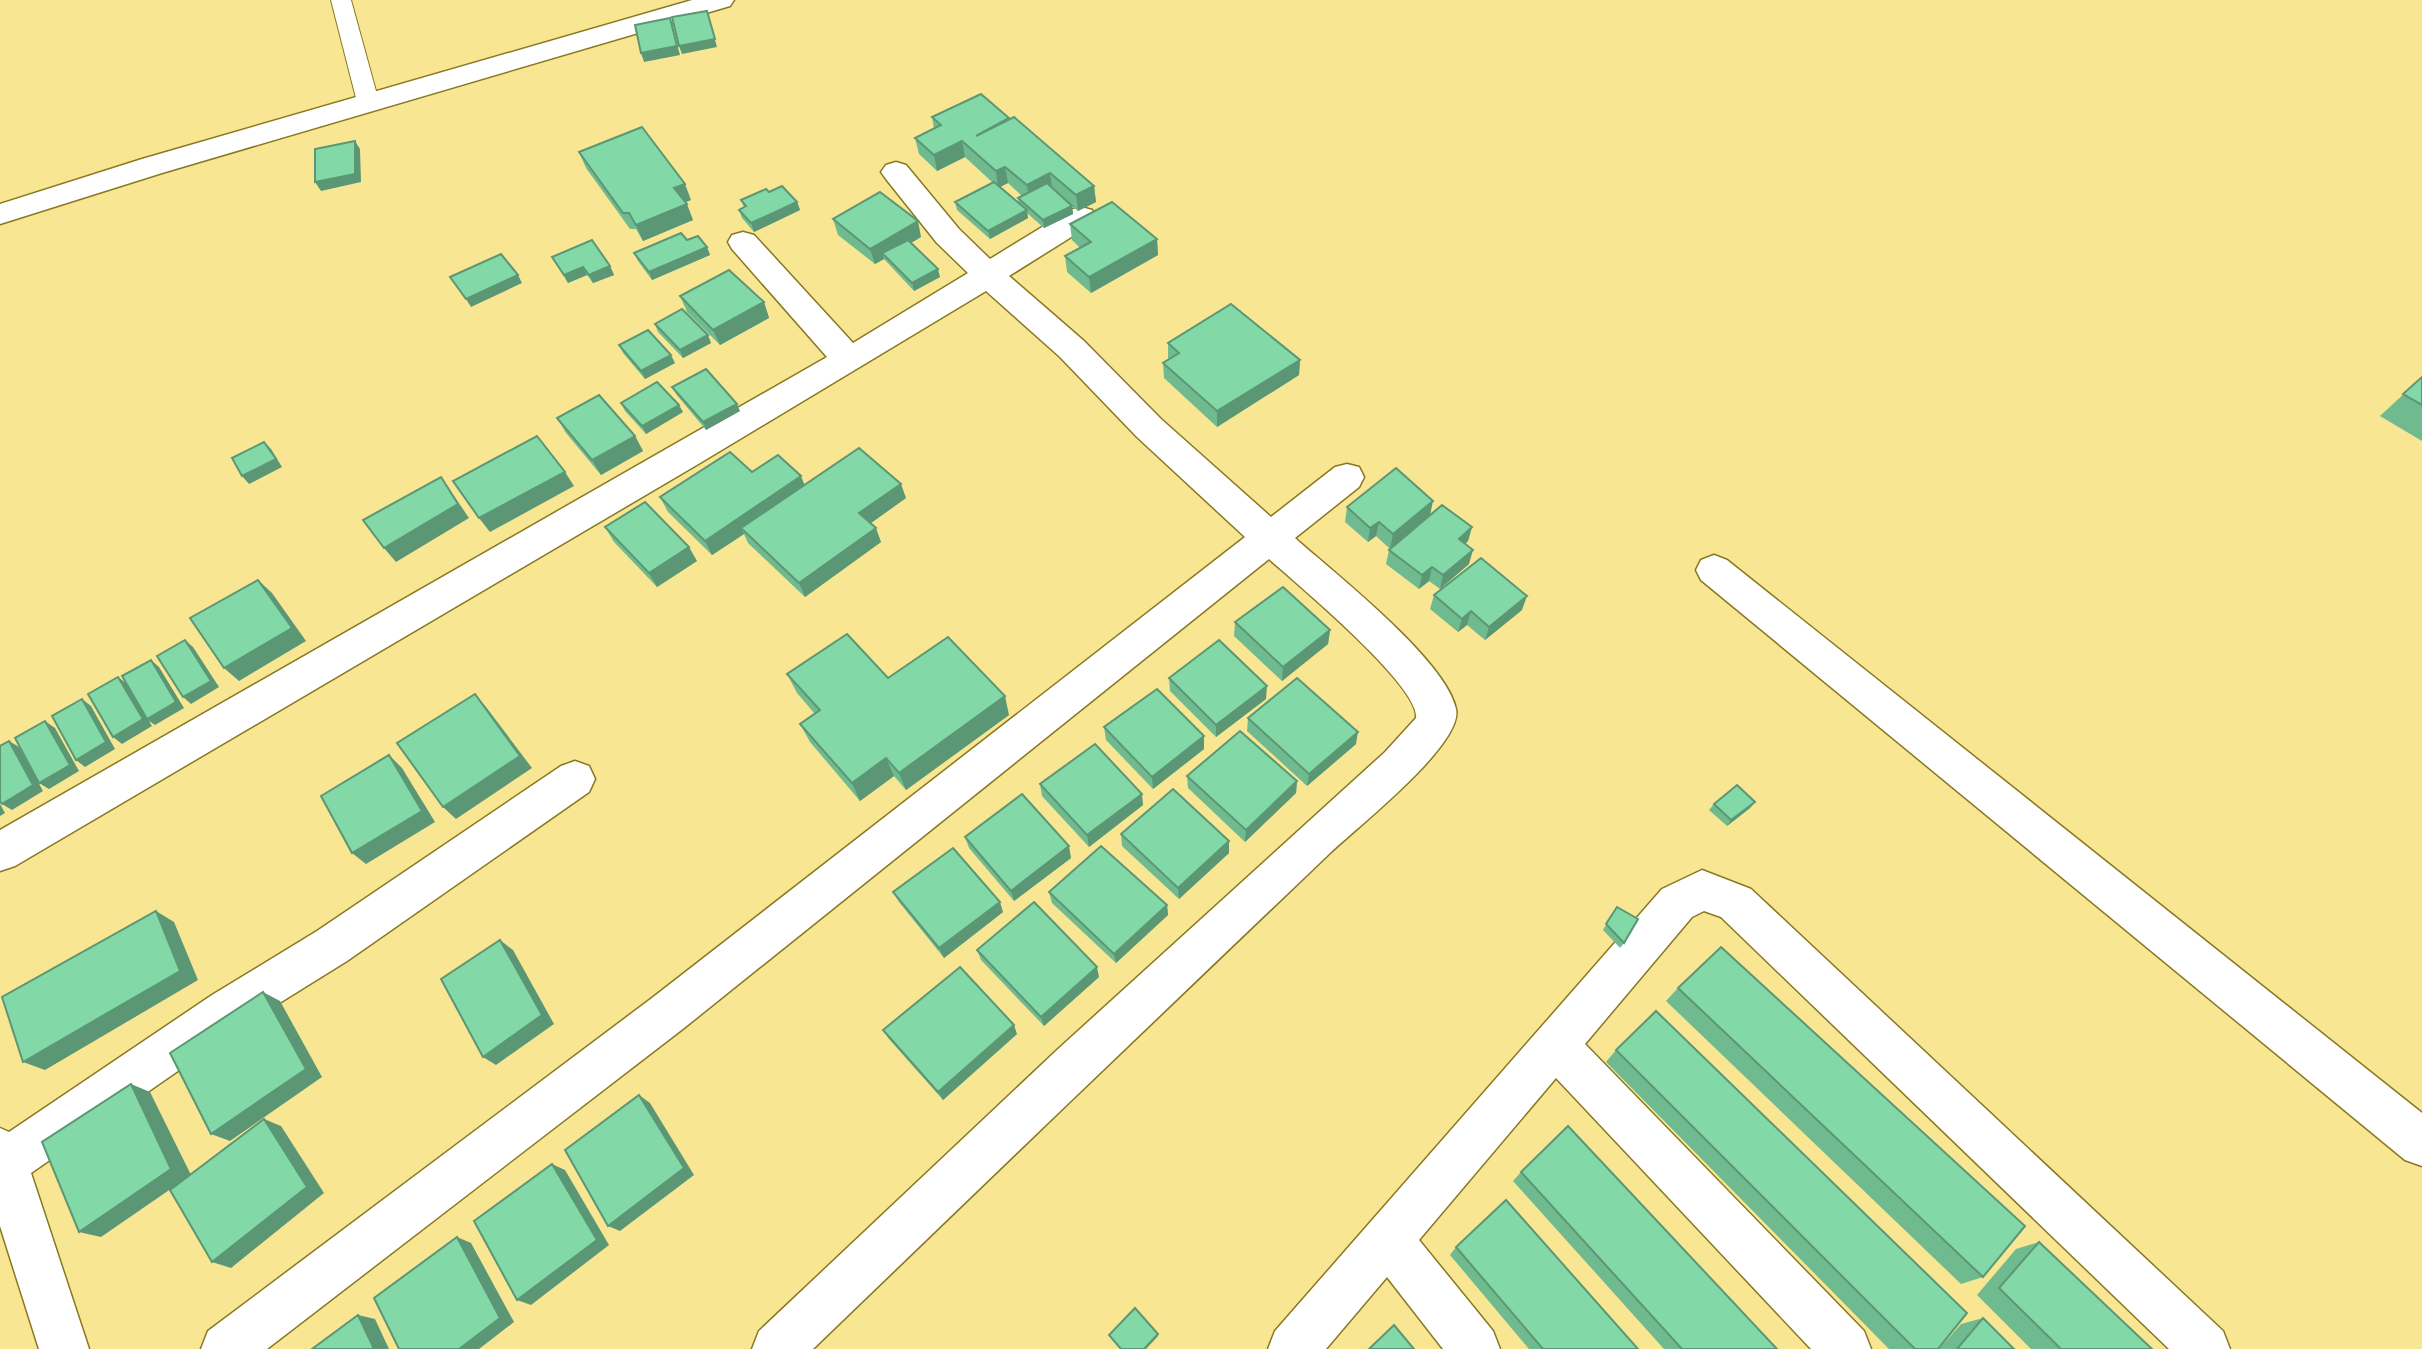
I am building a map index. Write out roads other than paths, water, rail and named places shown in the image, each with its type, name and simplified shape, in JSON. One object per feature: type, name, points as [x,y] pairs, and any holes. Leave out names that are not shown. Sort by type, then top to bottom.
[{"type":"street","points":[[0,214],[368,102],[721,0]]},
{"type":"street","points":[[777,1349],[1073,1066],[1332,824],[1399,765],[1434,725],[1437,710],[1430,694],[1394,650],[1149,428],[1072,349],[988,275],[948,236],[896,172]]},
{"type":"street","points":[[0,852],[849,360],[1080,217]]},
{"type":"street","points":[[744,242],[849,360]]},
{"type":"street","points":[[226,1349],[668,1013],[1347,477]]},
{"type":"street","points":[[1714,569],[2422,1143]]},
{"type":"street","points":[[64,1349],[1,1161],[228,1010],[332,946],[575,779]]},
{"type":"street","points":[[1293,1349],[1677,903],[1702,890],[1736,903],[2205,1349]]},
{"type":"street","points":[[1556,1046],[1846,1349]]},
{"type":"street","points":[[1388,1240],[1475,1349]]},
{"type":"lane","points":[[341,0],[368,102]]}]
